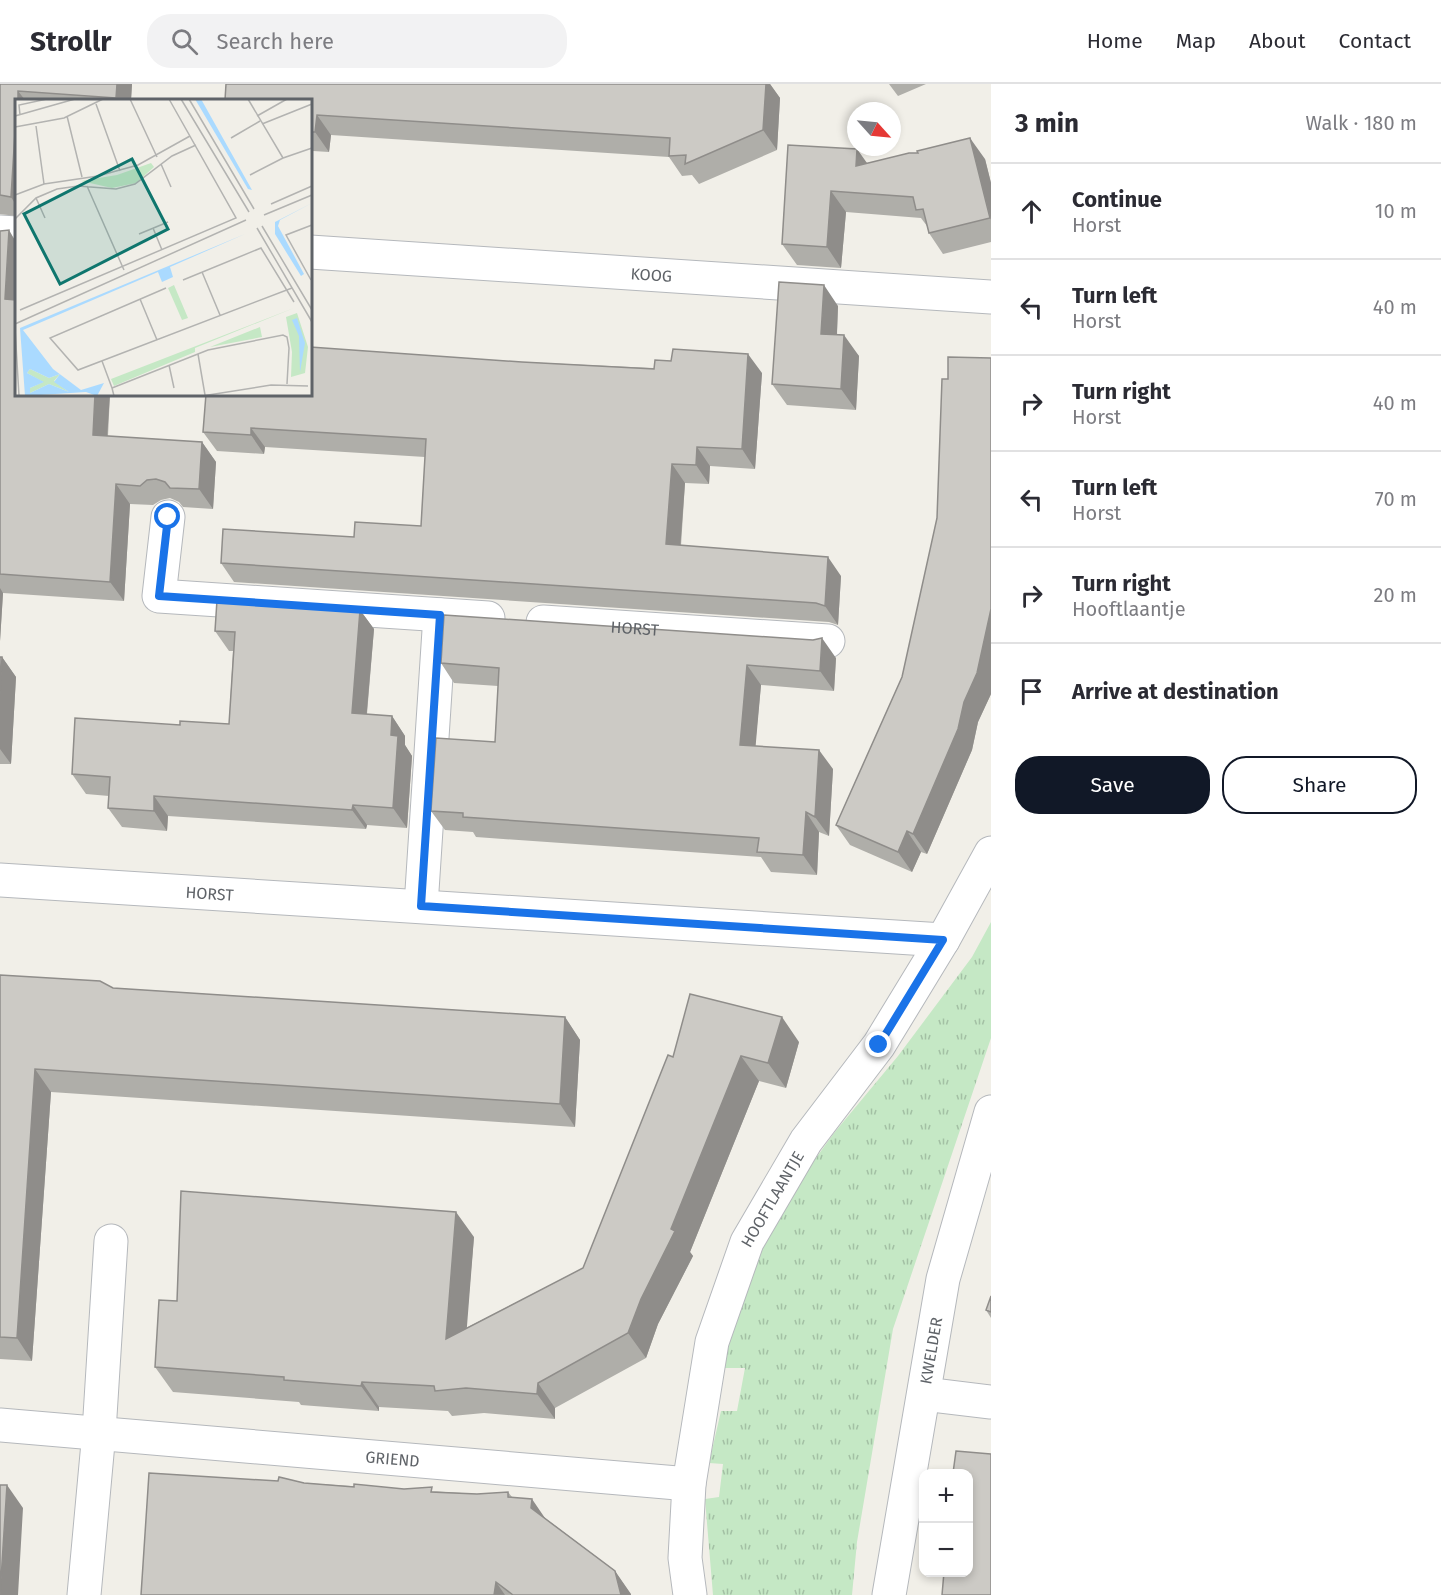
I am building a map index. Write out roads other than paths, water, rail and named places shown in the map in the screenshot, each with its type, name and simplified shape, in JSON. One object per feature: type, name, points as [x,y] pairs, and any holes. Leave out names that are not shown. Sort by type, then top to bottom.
[{"type":"street","points":[[0,232],[15,233]]},
{"type":"street","name":"KOOG","points":[[312,252],[991,297]]},
{"type":"street","name":"HORST","points":[[168,517],[159,596],[828,641]]},
{"type":"street","points":[[421,906],[440,615]]},
{"type":"street","name":"HOOFTLAANTJE","points":[[690,1595],[685,1558],[689,1484],[712,1342],[747,1242],[806,1141],[879,1045],[943,940],[991,853]]},
{"type":"street","name":"HORST","points":[[0,880],[943,940]]},
{"type":"street","name":"KWELDER","points":[[889,1595],[943,1279],[991,1112]]},
{"type":"street","points":[[84,1595],[99,1432],[111,1241]]},
{"type":"street","points":[[924,1394],[991,1402]]},
{"type":"street","name":"GRIEND","points":[[0,1425],[689,1484]]}]
